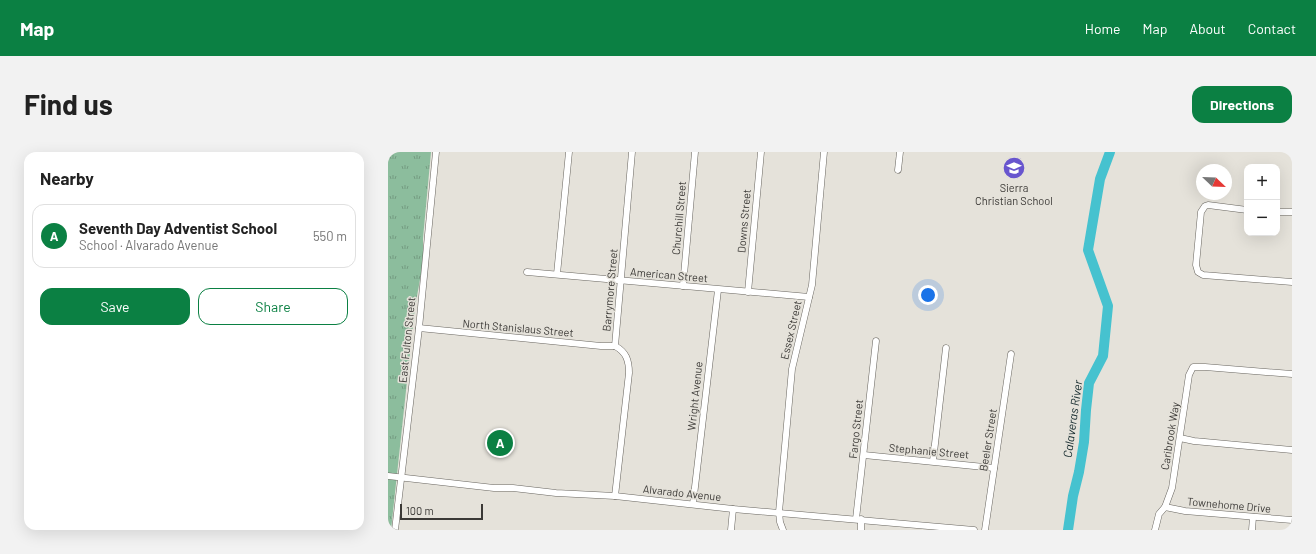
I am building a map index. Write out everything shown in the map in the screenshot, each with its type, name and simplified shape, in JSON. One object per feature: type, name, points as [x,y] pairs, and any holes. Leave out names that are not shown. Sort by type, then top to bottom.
[{"type":"street","name":"East Fulton Street","points":[[395,530],[419,328],[436,152]]},
{"type":"street","points":[[557,274],[569,152]]},
{"type":"street","name":"Barrymore Street","points":[[615,496],[629,373],[628,358],[624,351],[615,346],[632,152]]},
{"type":"street","name":"Churchill Street","points":[[683,286],[695,152]]},
{"type":"street","name":"Downs Street","points":[[748,292],[760,152]]},
{"type":"street","name":"Essex Street","points":[[783,530],[779,512],[792,369],[814,269],[824,152]]},
{"type":"street","points":[[898,170],[900,152]]},
{"type":"street","points":[[1244,210],[1208,205],[1203,209],[1201,212],[1196,265],[1198,272],[1203,275],[1292,282]]},
{"type":"street","points":[[1280,212],[1292,212]]},
{"type":"street","name":"American Street","points":[[527,272],[809,297]]},
{"type":"street","name":"Wright Avenue","points":[[693,504],[718,290]]},
{"type":"street","name":"North Stanislaus Street","points":[[419,328],[600,346],[615,346]]},
{"type":"street","name":"Fargo Street","points":[[861,530],[859,519],[864,455],[876,341]]},
{"type":"street","points":[[933,461],[946,348]]},
{"type":"street","name":"Beeler Street","points":[[984,530],[1011,354]]},
{"type":"street","name":"Caribrook Way","points":[[1155,530],[1159,514],[1165,507],[1172,488],[1189,375],[1193,367],[1292,374]]},
{"type":"street","points":[[1180,438],[1194,441],[1292,450]]},
{"type":"street","name":"Stephanie Street","points":[[864,455],[994,468]]},
{"type":"street","name":"Alvarado Avenue","points":[[388,476],[556,493],[615,496],[733,509],[974,530]]},
{"type":"street","name":"Townehome Drive","points":[[1165,507],[1184,511],[1292,520]]},
{"type":"street","points":[[731,530],[733,509]]},
{"type":"street","points":[[1252,530],[1253,517]]},
{"type":"green space","points":[[388,152],[431,152],[423,238],[423,263],[415,307],[391,530],[388,530]]},
{"type":"waterway","name":"Calaveras River","points":[[1068,530],[1084,442],[1089,383],[1103,356],[1108,306],[1088,250],[1100,179],[1110,152]]},
{"type":"place","name":"Sierra Christian School","points":[[1014,168]]},
{"type":"place","name":"Seventh Day Adventist School","points":[[500,443]]}]
